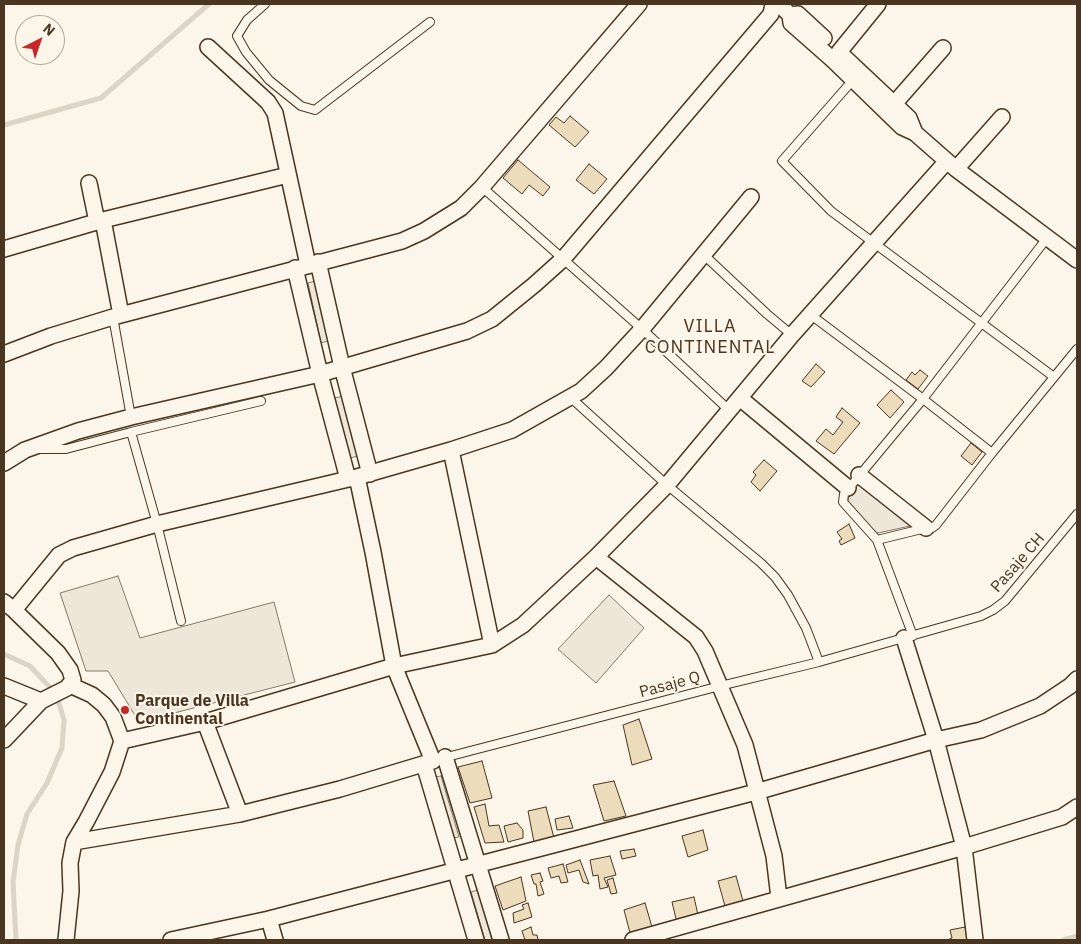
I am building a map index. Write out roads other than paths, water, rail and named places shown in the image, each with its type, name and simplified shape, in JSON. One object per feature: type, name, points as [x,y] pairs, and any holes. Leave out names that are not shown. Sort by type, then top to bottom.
[{"type":"street","points":[[4,354],[51,336],[117,316],[402,241],[424,231],[461,208],[482,187],[639,4]]},
{"type":"street","points":[[4,463],[27,449],[70,434],[131,425],[320,374],[467,331],[492,319],[563,259],[772,14],[773,4]]},
{"type":"street","points":[[779,4],[790,15],[791,23],[902,127],[915,134],[951,165],[1077,260]]},
{"type":"street","points":[[839,52],[878,4]]},
{"type":"street","points":[[790,15],[798,14],[909,118],[915,134]]},
{"type":"street","points":[[208,47],[268,102],[275,113],[307,265],[320,374],[358,477]]},
{"type":"street","points":[[894,104],[943,48]]},
{"type":"street","points":[[122,741],[205,722],[394,666],[492,645],[523,626],[667,485],[741,399],[792,335],[811,316],[874,243],[951,165],[1002,117]]},
{"type":"street","points":[[4,249],[100,221],[288,175]]},
{"type":"street","points":[[89,183],[100,221],[117,316]]},
{"type":"street","points":[[4,740],[41,702],[69,686],[73,680],[70,670],[64,661],[9,606],[59,555],[73,548],[158,524],[358,477],[512,430],[581,391],[606,368],[642,328],[751,197]]},
{"type":"street","points":[[307,265],[342,367],[358,477],[394,666],[478,864],[502,940]]},
{"type":"street","points":[[741,399],[848,488]]},
{"type":"street","points":[[451,450],[492,645]]},
{"type":"street","points":[[859,475],[926,528]]},
{"type":"street","points":[[596,556],[696,637],[705,650],[745,745],[774,856],[779,898]]},
{"type":"street","points":[[909,637],[964,847],[975,940]]},
{"type":"street","points":[[171,940],[269,919],[756,792],[936,740],[981,730],[1028,711],[1053,698],[1077,680]]},
{"type":"street","points":[[4,686],[41,702]]},
{"type":"street","points":[[66,940],[71,891],[70,863],[74,842],[112,772],[122,741],[113,716],[104,705],[92,696],[69,686]]},
{"type":"street","points":[[205,722],[240,814]]},
{"type":"street","points":[[74,842],[144,832],[240,814],[340,789],[434,761]]},
{"type":"street","points":[[434,761],[454,870],[476,940]]},
{"type":"street","points":[[632,940],[964,847],[1062,817],[1077,807]]},
{"type":"street","points":[[269,919],[275,940]]},
{"type":"lane","points":[[265,4],[247,20],[237,36],[246,52],[269,80],[301,106],[314,110],[430,22]]},
{"type":"lane","points":[[853,80],[782,161],[831,211],[1054,377]]},
{"type":"lane","points":[[482,187],[642,328],[730,411]]},
{"type":"lane","points":[[909,637],[877,540],[843,502],[844,494],[923,399],[1047,238]]},
{"type":"lane","points":[[703,253],[792,335]]},
{"type":"lane","points":[[117,316],[131,425],[158,524],[181,621]]},
{"type":"lane","points":[[811,316],[992,453]]},
{"type":"lane","points":[[877,540],[932,528],[936,525],[1077,349]]},
{"type":"lane","points":[[570,397],[667,485],[774,577],[788,595],[806,628],[819,662]]},
{"type":"lane","points":[[131,425],[261,401]]},
{"type":"lane","name":"Pasaje CH","points":[[909,637],[981,616],[993,610],[1005,601],[1077,514]]},
{"type":"lane","name":"Pasaje Q","points":[[434,761],[909,637]]},
{"type":"waterway","points":[[4,125],[101,98],[209,4]]},
{"type":"waterway","points":[[4,654],[30,666],[56,694],[64,720],[62,748],[47,783],[27,814],[18,845],[13,882],[16,940]]},
{"type":"waterway","points":[[1063,940],[1077,936]]},
{"type":"place","name":"Parque de Villa Continental","points":[[125,710]]},
{"type":"district","name":"VILLA CONTINENTAL","points":[[710,337]]}]
